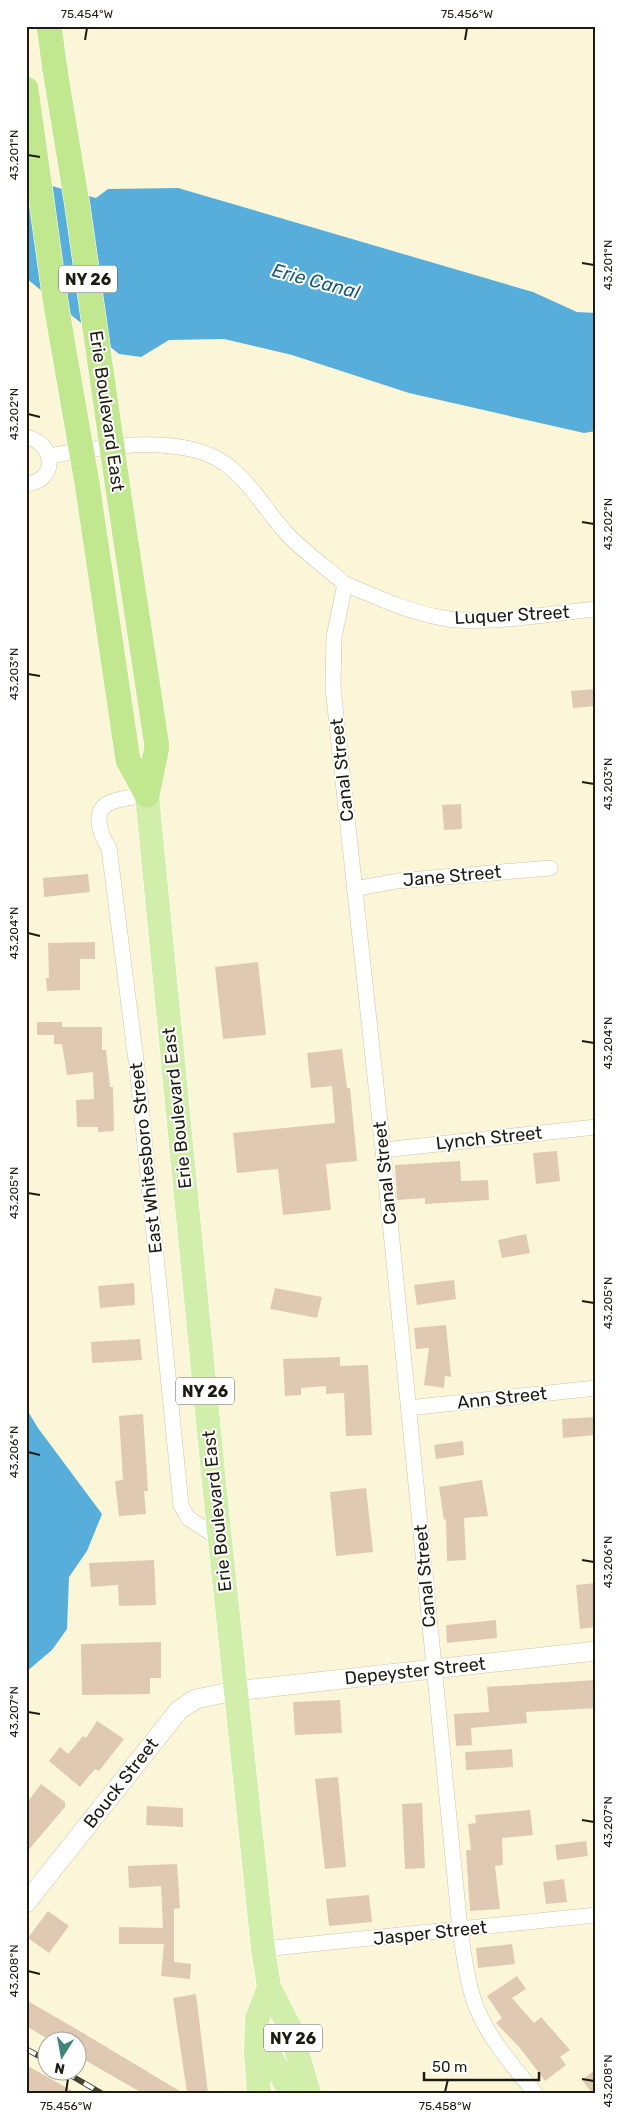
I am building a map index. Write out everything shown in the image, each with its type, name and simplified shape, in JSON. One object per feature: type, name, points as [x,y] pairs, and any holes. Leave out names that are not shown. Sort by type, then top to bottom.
[{"type":"highway","name":"Erie Boulevard East","points":[[49,26],[157,747],[147,795]]},
{"type":"highway","name":"Erie Boulevard East","points":[[26,89],[56,305],[87,483],[128,760],[147,795]]},
{"type":"main road","name":"Erie Boulevard East","points":[[147,795],[235,1691],[263,1949],[269,1987],[290,2028],[309,2093]]},
{"type":"main road","name":"Erie Boulevard East","points":[[259,2093],[256,2053],[257,2019],[269,1987]]},
{"type":"main road","points":[[247,2093],[256,2053],[269,2054],[291,2093]]},
{"type":"street","points":[[26,437],[41,443],[49,456],[47,471],[43,478],[26,484]]},
{"type":"street","points":[[49,456],[112,447],[178,445],[195,449],[227,465],[288,535],[345,584]]},
{"type":"street","name":"Luquer Street","points":[[345,584],[406,609],[444,618],[475,620],[596,609]]},
{"type":"street","name":"Canal Street","points":[[345,584],[334,637],[333,688],[383,1150],[460,1929],[466,1971],[477,2010],[501,2050],[534,2093]]},
{"type":"street","name":"East Whitesboro Street","points":[[147,795],[108,804],[102,811],[98,826],[101,837],[109,848],[138,1076],[181,1505],[188,1518],[220,1539]]},
{"type":"street","name":"Jane Street","points":[[354,889],[397,880],[550,868]]},
{"type":"street","name":"Lynch Street","points":[[383,1150],[596,1127]]},
{"type":"street","name":"Ann Street","points":[[408,1408],[596,1388]]},
{"type":"street","name":"Depeyster Street","points":[[235,1691],[596,1651]]},
{"type":"street","name":"Bouck Street","points":[[26,1903],[179,1710],[196,1698],[235,1691]]},
{"type":"street","name":"Jasper Street","points":[[263,1949],[596,1915]]},
{"type":"water","name":"Erie Canal","points":[[26,179],[96,198],[108,189],[178,188],[533,292],[577,312],[596,313],[596,431],[584,433],[409,393],[292,355],[224,339],[169,340],[141,357],[119,354],[26,278]]},
{"type":"water","points":[[26,1408],[38,1428],[102,1514],[87,1551],[69,1577],[67,1629],[52,1650],[26,1672]]},
{"type":"building","points":[[596,689],[596,706],[573,708],[571,691]]},
{"type":"building","points":[[461,804],[462,829],[444,830],[442,805]]},
{"type":"building","points":[[88,874],[90,892],[44,897],[43,878]]},
{"type":"building","points":[[95,942],[95,959],[80,959],[80,990],[47,991],[46,978],[49,978],[48,943]]},
{"type":"building","points":[[258,962],[266,1035],[223,1039],[215,967]]},
{"type":"building","points":[[37,1022],[62,1022],[62,1027],[102,1027],[102,1050],[106,1050],[110,1087],[113,1087],[114,1131],[98,1132],[98,1127],[77,1127],[76,1100],[94,1099],[93,1072],[67,1075],[62,1044],[54,1044],[54,1035],[37,1035]]},
{"type":"building","points":[[342,1049],[347,1088],[350,1088],[357,1161],[326,1164],[331,1210],[283,1215],[278,1169],[237,1173],[233,1133],[335,1123],[332,1086],[311,1088],[307,1053]]},
{"type":"building","points":[[557,1151],[560,1181],[536,1184],[533,1153]]},
{"type":"building","points":[[460,1161],[461,1181],[488,1180],[489,1200],[425,1204],[425,1198],[397,1200],[395,1165]]},
{"type":"building","points":[[526,1234],[530,1253],[502,1258],[498,1240]]},
{"type":"building","points":[[454,1280],[456,1299],[417,1305],[414,1285]]},
{"type":"building","points":[[134,1283],[135,1305],[100,1308],[98,1286]]},
{"type":"building","points":[[275,1288],[322,1297],[317,1318],[270,1309]]},
{"type":"building","points":[[446,1325],[451,1377],[445,1376],[444,1388],[424,1385],[429,1348],[416,1349],[414,1328]]},
{"type":"building","points":[[140,1339],[142,1360],[92,1363],[91,1342]]},
{"type":"building","points":[[340,1357],[340,1366],[368,1365],[372,1435],[346,1436],[344,1393],[326,1394],[326,1386],[301,1388],[301,1395],[285,1396],[283,1359]]},
{"type":"building","points":[[143,1414],[148,1491],[144,1491],[146,1514],[119,1516],[115,1481],[123,1480],[119,1416]]},
{"type":"building","points":[[593,1417],[594,1435],[563,1438],[562,1419]]},
{"type":"building","points":[[463,1441],[464,1455],[436,1459],[434,1445]]},
{"type":"building","points":[[482,1480],[488,1516],[464,1518],[466,1560],[447,1561],[446,1519],[444,1520],[439,1487]]},
{"type":"building","points":[[366,1488],[373,1552],[336,1556],[330,1492]]},
{"type":"building","points":[[154,1560],[156,1605],[119,1606],[118,1585],[91,1587],[89,1563]]},
{"type":"building","points":[[596,1583],[596,1627],[580,1629],[576,1585]]},
{"type":"building","points":[[496,1620],[497,1638],[447,1643],[446,1625]]},
{"type":"building","points":[[161,1642],[161,1678],[150,1678],[150,1694],[82,1695],[81,1644]]},
{"type":"building","points":[[596,1680],[596,1708],[526,1712],[527,1723],[471,1728],[472,1745],[456,1746],[454,1714],[489,1712],[487,1687]]},
{"type":"building","points":[[340,1700],[342,1733],[295,1735],[293,1702]]},
{"type":"building","points":[[97,1721],[124,1739],[99,1771],[95,1769],[80,1787],[49,1761],[60,1747],[68,1754],[83,1736],[86,1738]]},
{"type":"building","points":[[512,1749],[513,1767],[466,1770],[465,1752]]},
{"type":"building","points":[[338,1777],[346,1867],[325,1869],[315,1779]]},
{"type":"building","points":[[41,1784],[65,1802],[65,1807],[26,1853],[26,1804]]},
{"type":"building","points":[[422,1803],[425,1868],[405,1869],[402,1804]]},
{"type":"building","points":[[147,1806],[183,1808],[183,1827],[146,1825]]},
{"type":"building","points":[[530,1810],[533,1835],[502,1838],[503,1865],[495,1866],[500,1909],[470,1911],[466,1850],[471,1850],[468,1824],[476,1823],[475,1815]]},
{"type":"building","points":[[586,1841],[588,1856],[557,1860],[555,1845]]},
{"type":"building","points":[[177,1864],[180,1908],[174,1909],[174,1962],[191,1964],[190,1979],[161,1976],[164,1944],[119,1944],[119,1927],[163,1928],[161,1886],[129,1888],[128,1866]]},
{"type":"building","points":[[564,1879],[567,1902],[546,1904],[543,1882]]},
{"type":"building","points":[[369,1895],[372,1922],[329,1926],[326,1899]]},
{"type":"building","points":[[48,1911],[69,1926],[49,1953],[28,1938]]},
{"type":"building","points":[[512,1944],[515,1964],[478,1968],[476,1948]]},
{"type":"building","points":[[517,1976],[526,1989],[512,1998],[534,2023],[541,2017],[570,2050],[560,2057],[566,2065],[545,2081],[520,2048],[496,2023],[502,2018],[487,1996]]},
{"type":"building","points":[[196,1994],[208,2093],[187,2093],[173,1998]]},
{"type":"building","points":[[26,2000],[81,2032],[38,2033],[26,2026]]},
{"type":"building","points":[[88,2036],[183,2093],[142,2093],[88,2062]]},
{"type":"building","points":[[26,2065],[38,2072],[38,2082],[56,2082],[76,2093],[32,2093],[26,2090]]},
{"type":"building","points":[[596,2069],[596,2093],[592,2093],[582,2080]]},
{"type":"railway","points":[[26,2049],[38,2056]]},
{"type":"railway","points":[[82,2082],[101,2093]]}]
